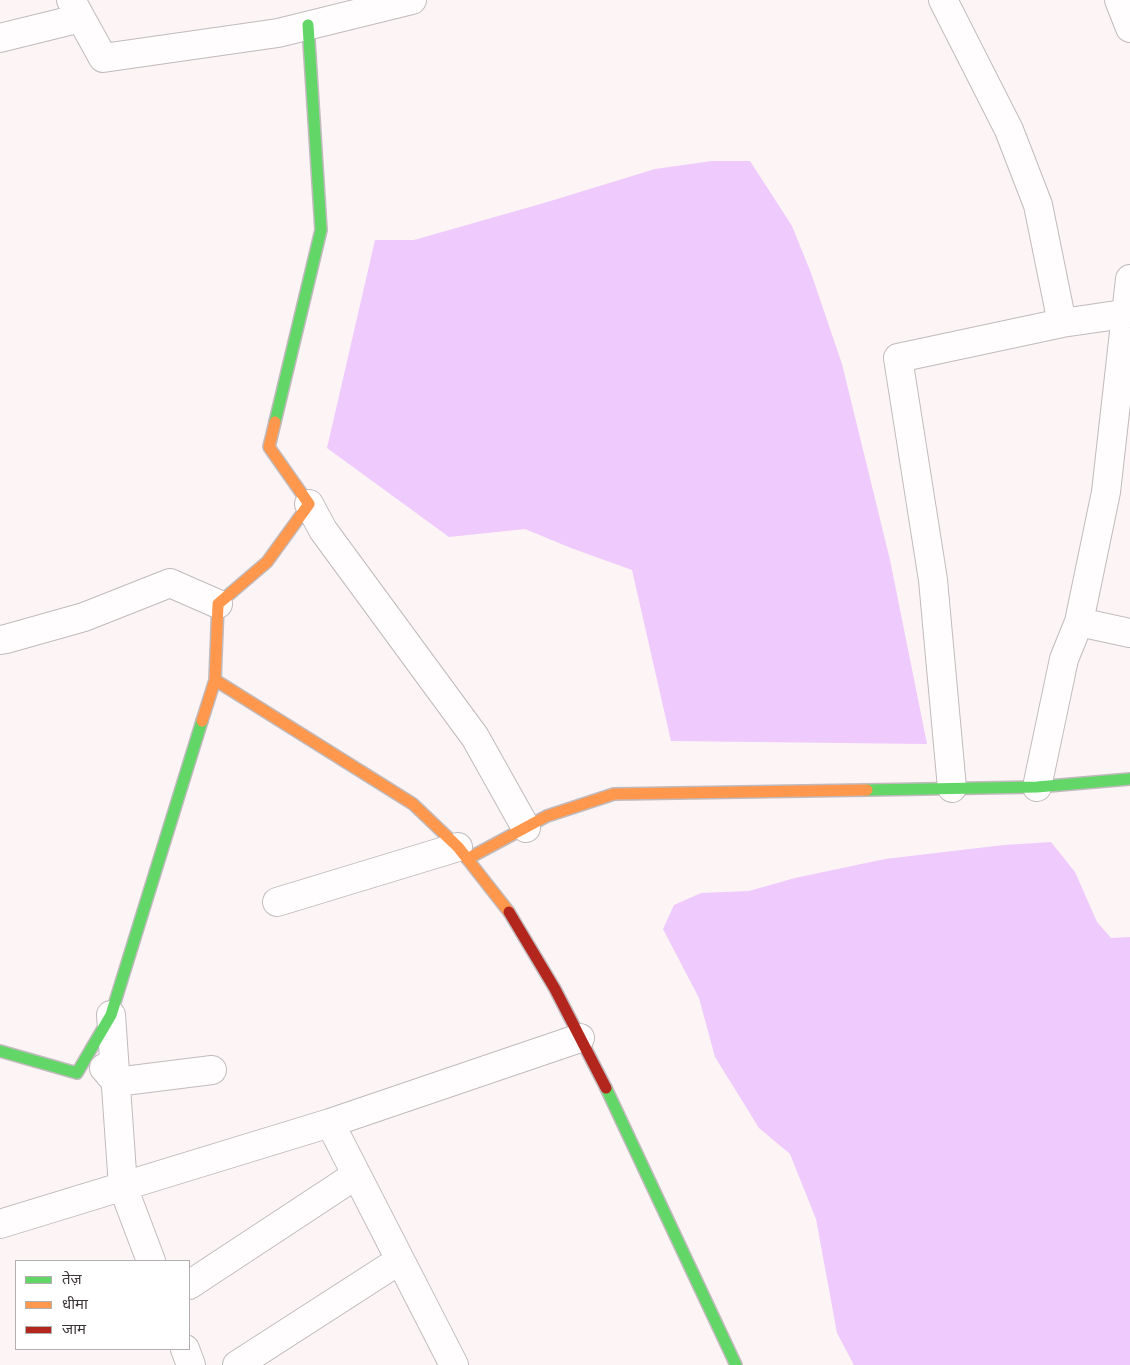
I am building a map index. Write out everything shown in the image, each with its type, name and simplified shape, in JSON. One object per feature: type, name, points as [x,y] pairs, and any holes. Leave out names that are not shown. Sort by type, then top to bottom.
[{"type":"street","points":[[0,38],[76,9],[103,58],[278,32],[412,0]]},
{"type":"street","points":[[943,0],[1008,130],[1038,205],[1062,324]]},
{"type":"street","points":[[1119,0],[1130,28]]},
{"type":"street","points":[[308,25],[322,230],[269,447],[309,504],[323,530],[474,736],[526,828]]},
{"type":"street","points":[[1038,787],[1064,659],[1079,622],[1106,492],[1128,314],[1130,279]]},
{"type":"street","points":[[952,788],[933,580],[898,358],[1062,324],[1128,314]]},
{"type":"street","points":[[0,1051],[77,1073],[111,1015],[215,680],[218,604],[267,562],[309,504]]},
{"type":"street","points":[[0,640],[84,617],[170,582],[218,604]]},
{"type":"street","points":[[1079,622],[1130,633]]},
{"type":"street","points":[[215,680],[412,804],[463,853],[508,911],[555,989],[602,1079],[736,1365]]},
{"type":"street","points":[[277,902],[463,853],[526,828],[547,816],[614,794],[1038,787],[1130,779]]},
{"type":"street","points":[[111,1015],[122,1187],[152,1260]]},
{"type":"street","points":[[0,1224],[330,1124],[580,1038]]},
{"type":"street","points":[[89,1052],[116,1082]]},
{"type":"street","points":[[116,1082],[212,1070]]},
{"type":"street","points":[[330,1124],[454,1365]]},
{"type":"street","points":[[190,1284],[356,1175]]},
{"type":"street","points":[[237,1365],[400,1260]]},
{"type":"street","points":[[185,1350],[191,1365]]},
{"type":"shaded area","points":[[712,161],[750,161],[792,226],[811,273],[842,364],[890,560],[927,744],[671,741],[632,570],[525,529],[449,537],[327,448],[375,240],[414,240],[655,169]]},
{"type":"shaded area","points":[[1051,842],[1075,872],[1097,922],[1111,938],[1130,937],[1130,1365],[854,1365],[837,1333],[816,1219],[790,1154],[759,1128],[715,1057],[699,998],[663,929],[674,905],[701,893],[749,891],[795,878],[885,859],[1004,845]]},
{"type":"traffic: fast","points":[[275,422],[321,230],[308,25]]},
{"type":"traffic: fast","points":[[0,1051],[77,1073],[111,1015],[202,721]]},
{"type":"traffic: fast","points":[[867,790],[1037,787],[1130,779]]},
{"type":"traffic: fast","points":[[606,1088],[736,1365]]},
{"type":"traffic: slow","points":[[215,680],[218,604],[267,562],[309,504],[269,447],[275,422]]},
{"type":"traffic: slow","points":[[202,721],[215,680],[413,804],[458,847],[509,912]]},
{"type":"traffic: slow","points":[[467,859],[547,816],[614,794],[867,790]]},
{"type":"traffic: jam","points":[[509,912],[555,989],[606,1088]]}]
